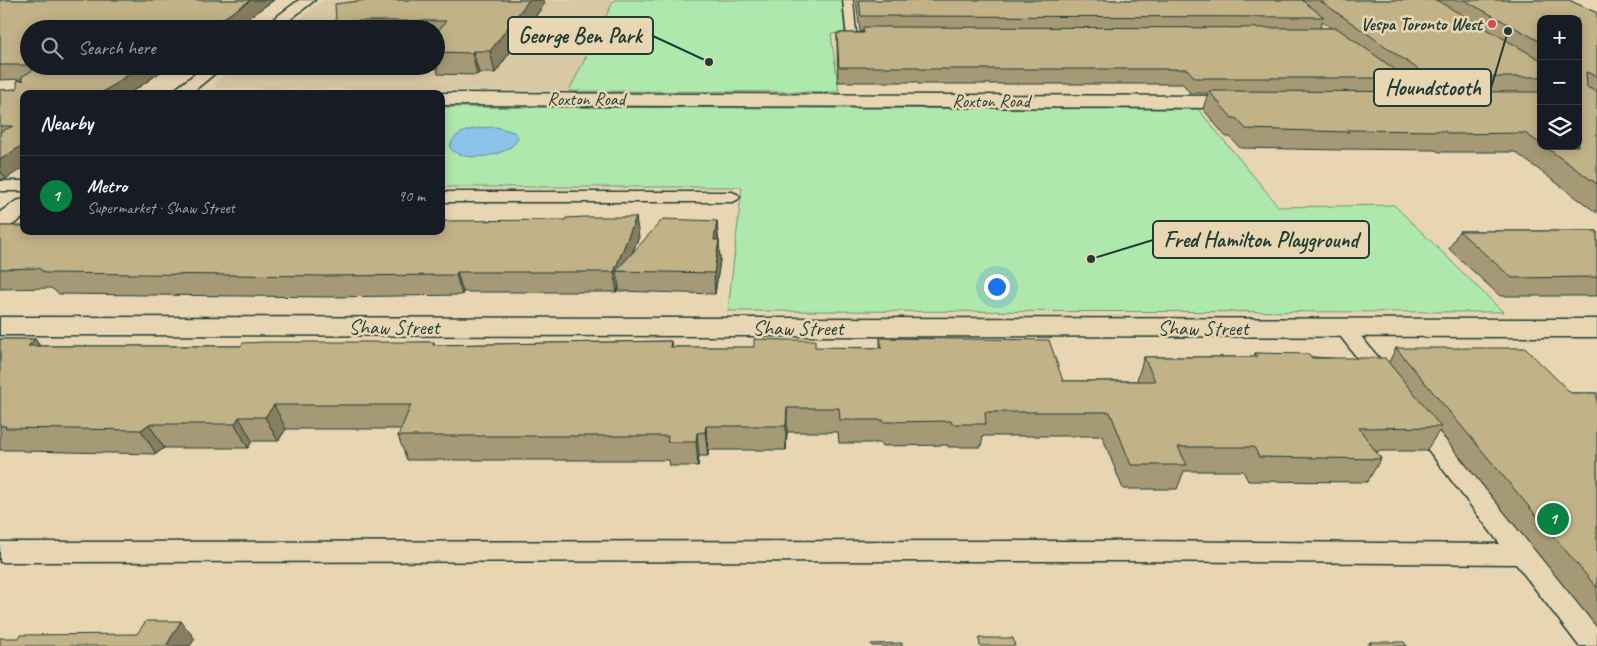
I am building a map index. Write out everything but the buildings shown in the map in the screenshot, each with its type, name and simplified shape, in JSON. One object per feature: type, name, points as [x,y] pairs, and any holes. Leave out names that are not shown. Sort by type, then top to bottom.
[{"type":"street","points":[[280,20],[308,0]]},
{"type":"street","points":[[183,90],[204,75]]},
{"type":"street","name":"Roxton Road","points":[[445,99],[1259,102]]},
{"type":"street","points":[[1395,103],[1444,103]]},
{"type":"street","points":[[0,223],[20,209]]},
{"type":"street","name":"Shaw Street","points":[[0,326],[1597,328]]},
{"type":"lane","points":[[848,0],[851,36],[881,36]]},
{"type":"lane","points":[[1373,66],[1424,104]]},
{"type":"lane","points":[[0,186],[20,186]]},
{"type":"lane","points":[[445,197],[732,197]]},
{"type":"lane","points":[[1344,328],[1595,646]]},
{"type":"lane","points":[[0,552],[1129,551],[1523,554]]},
{"type":"shaded area","points":[[323,0],[614,0],[569,91],[216,88],[214,83],[224,75],[445,75],[445,20],[297,20]]},
{"type":"green space","points":[[614,0],[842,0],[845,33],[831,34],[839,92],[569,91]]},
{"type":"green space","points":[[445,107],[1198,109],[1279,207],[1394,205],[1503,312],[728,311],[742,187],[445,187]]},
{"type":"water","points":[[496,127],[514,132],[518,137],[514,144],[497,153],[475,157],[456,153],[450,148],[452,142],[461,133],[468,130]]},
{"type":"place","name":"Vespa Toronto West","points":[[1492,24]]},
{"type":"place","name":"Houndstooth","points":[[1508,31]]},
{"type":"place","name":"George Ben Park","points":[[709,62]]},
{"type":"place","name":"Fred Hamilton Playground","points":[[1091,259]]},
{"type":"place","name":"Metro","points":[[1553,519]]}]
